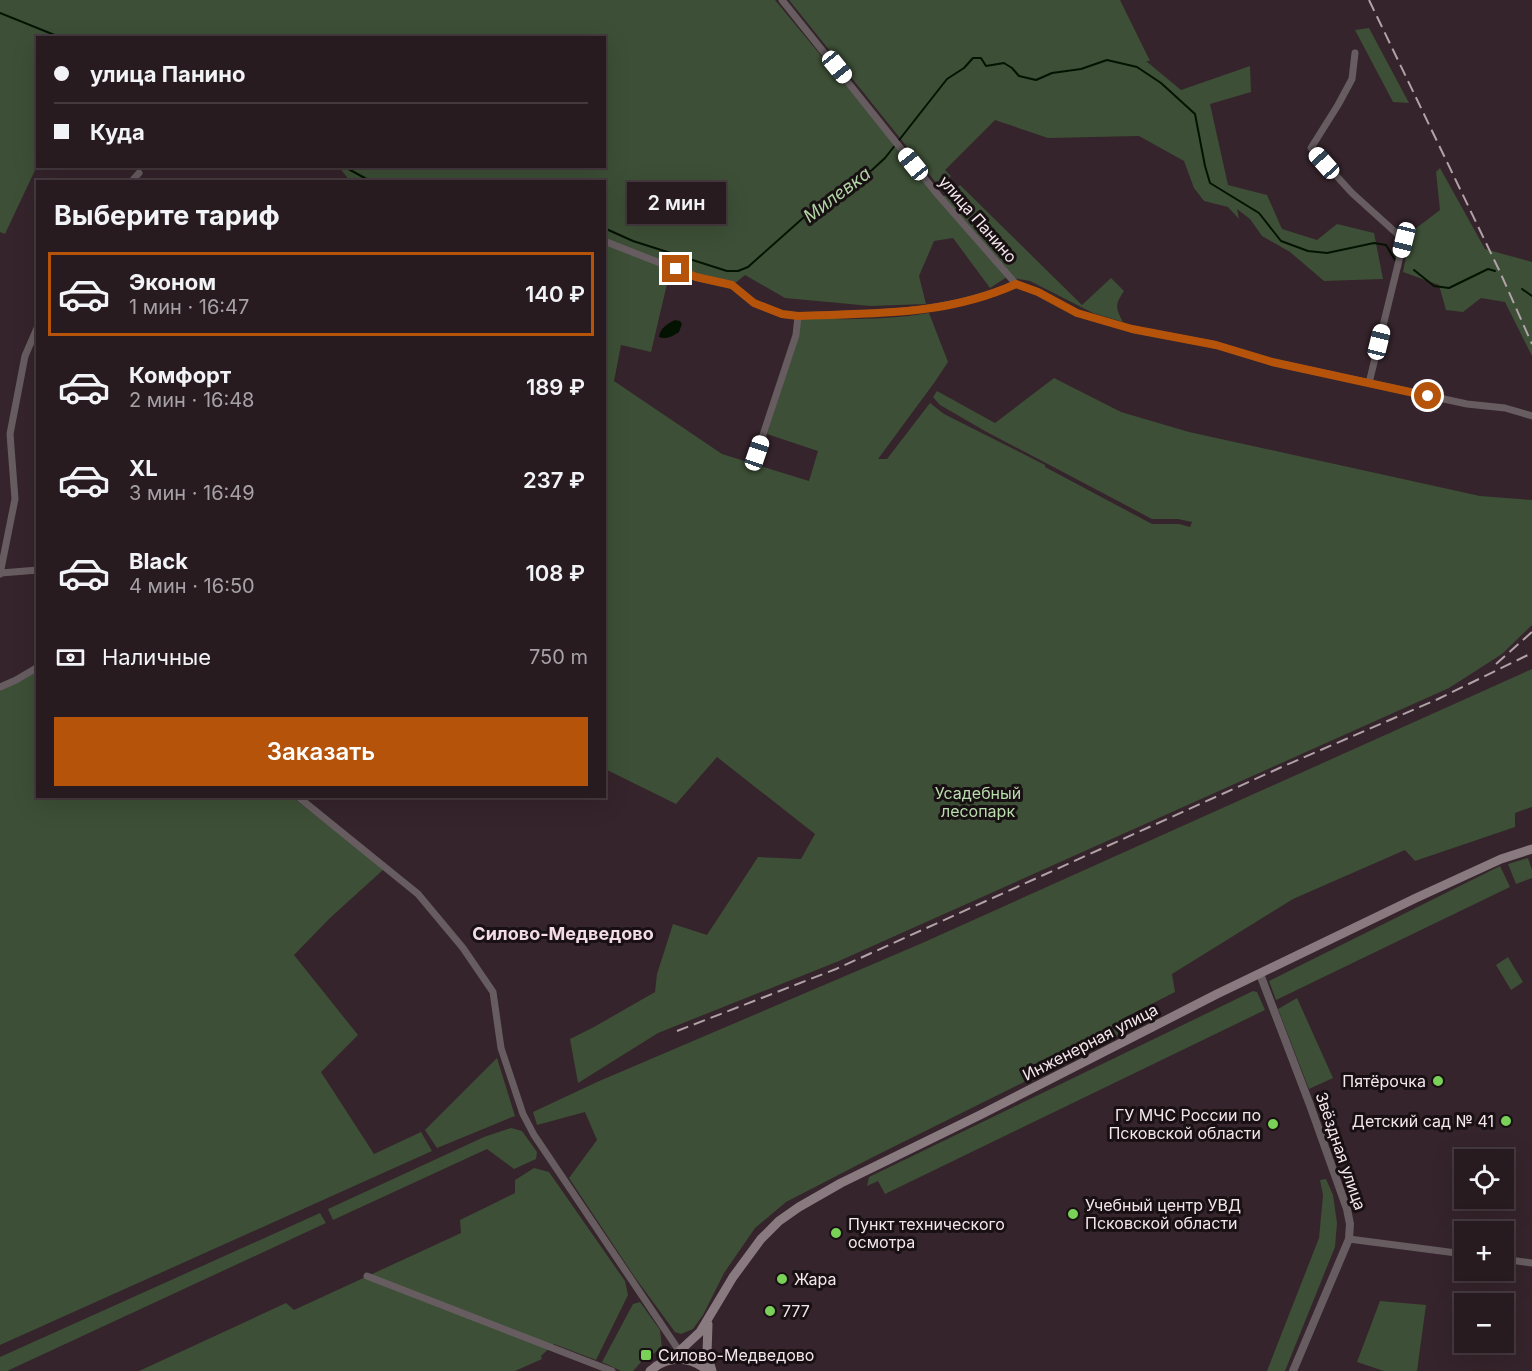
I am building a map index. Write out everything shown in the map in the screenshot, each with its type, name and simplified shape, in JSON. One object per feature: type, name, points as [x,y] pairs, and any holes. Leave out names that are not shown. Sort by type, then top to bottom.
[{"type":"main road","name":"Инженерная улица","points":[[650,1371],[680,1352],[708,1321],[734,1277],[761,1239],[779,1221],[799,1207],[842,1183],[1260,974],[1416,898],[1501,859],[1532,849]]},
{"type":"main road","name":"Инженерная улица","points":[[708,1321],[707,1354],[710,1371]]},
{"type":"main road","name":"Инженерная улица","points":[[671,1359],[684,1359],[697,1363],[710,1371]]},
{"type":"street","name":"улица Панино","points":[[782,0],[901,148],[1016,284],[1038,292],[1077,313],[1132,329],[1216,345],[1272,362],[1467,404],[1505,408],[1532,416]]},
{"type":"street","points":[[1356,53],[1352,79],[1311,148],[1352,193],[1404,240],[1369,383]]},
{"type":"street","points":[[133,180],[139,173]]},
{"type":"street","points":[[606,242],[696,277],[732,285],[754,303],[782,314],[798,316],[903,313],[939,308],[995,293],[1016,284]]},
{"type":"street","points":[[757,453],[796,335],[798,316]]},
{"type":"street","points":[[36,331],[25,356],[10,434],[15,499],[1,574],[36,570]]},
{"type":"street","points":[[0,687],[36,668]]},
{"type":"street","points":[[299,798],[418,894],[463,948],[493,992],[501,1048],[523,1114],[534,1135],[680,1352]]},
{"type":"street","name":"Звёздная улица","points":[[1260,974],[1310,1105],[1347,1209],[1350,1224],[1349,1239],[1293,1371]]},
{"type":"street","points":[[1349,1239],[1454,1253]]},
{"type":"street","points":[[1514,1261],[1532,1263]]},
{"type":"street","points":[[367,1276],[612,1371]]},
{"type":"green space","name":"Усадебный лесопарк","points":[[0,0],[775,0],[938,197],[948,195],[960,185],[1082,305],[1111,278],[1124,291],[1117,306],[1123,322],[1093,313],[1030,281],[1007,277],[990,288],[953,238],[934,241],[919,276],[926,304],[871,306],[785,298],[745,275],[734,284],[671,267],[651,352],[621,345],[614,381],[722,454],[809,481],[818,451],[767,434],[794,349],[800,318],[865,319],[929,313],[948,362],[878,459],[887,459],[930,403],[944,414],[1045,465],[1152,524],[1179,524],[1190,527],[1192,522],[1178,519],[1152,519],[985,431],[940,405],[933,397],[937,391],[995,423],[1054,378],[1121,412],[1189,432],[1480,496],[1532,500],[1532,625],[1502,654],[1449,688],[839,961],[658,1033],[578,1083],[570,1039],[655,992],[657,974],[673,924],[707,935],[758,857],[801,859],[815,834],[717,757],[676,804],[606,769],[606,180],[349,180],[340,168],[606,168],[606,36],[36,36],[36,168],[5,234],[0,232]]},
{"type":"green space","points":[[789,0],[1120,0],[1150,61],[1146,61],[1181,90],[1250,66],[1251,92],[1210,104],[1228,185],[1267,195],[1282,229],[1317,240],[1337,224],[1374,233],[1383,279],[1324,281],[1290,252],[1262,236],[1250,219],[1237,209],[1239,219],[1228,207],[1204,201],[1194,188],[1184,161],[1139,136],[1048,138],[995,120],[945,170],[951,176],[942,185],[937,184]]},
{"type":"green space","points":[[1369,28],[1409,103],[1393,102],[1355,30]]},
{"type":"green space","points":[[1440,168],[1485,249],[1532,262],[1532,356],[1505,302],[1481,298],[1463,312],[1446,310],[1439,285],[1403,272],[1411,232],[1440,210],[1436,172]]},
{"type":"green space","points":[[1532,669],[1532,807],[1515,813],[1515,827],[1415,861],[1405,850],[1293,899],[1172,974],[1175,992],[1124,1018],[1129,1030],[786,1202],[755,1228],[724,1273],[703,1315],[693,1329],[681,1334],[675,1332],[634,1276],[569,1178],[597,1140],[585,1112],[537,1125],[533,1112],[597,1082],[920,944]]},
{"type":"green space","points":[[36,670],[36,798],[293,798],[384,869],[330,918],[294,955],[358,1035],[321,1072],[374,1154],[421,1132],[432,1151],[0,1345],[0,688]]},
{"type":"green space","points":[[1528,858],[1532,878],[1516,884],[1508,864]]},
{"type":"green space","points":[[1500,866],[1510,887],[1276,1000],[1269,981]]},
{"type":"green space","points":[[1508,957],[1523,982],[1511,990],[1496,965]]},
{"type":"green space","points":[[1253,991],[1257,992],[1265,1010],[885,1194],[878,1181],[867,1186],[869,1177]]},
{"type":"green space","points":[[1297,998],[1333,1078],[1309,1089],[1278,1009]]},
{"type":"green space","points":[[497,1058],[515,1116],[437,1148],[425,1130]]},
{"type":"green space","points":[[511,1128],[522,1131],[537,1152],[536,1159],[514,1169],[487,1149],[333,1220],[328,1209],[484,1137]]},
{"type":"green space","points":[[534,1168],[549,1172],[625,1281],[628,1295],[596,1360],[554,1344],[541,1356],[542,1359],[515,1371],[139,1371],[286,1303],[294,1310],[461,1233],[460,1220],[515,1193],[515,1180]]},
{"type":"green space","points":[[1326,1179],[1333,1195],[1337,1223],[1335,1247],[1285,1371],[1267,1371],[1319,1238],[1323,1195],[1320,1180]]},
{"type":"green space","points":[[320,1213],[326,1223],[7,1371],[0,1371],[0,1357]]},
{"type":"green space","points":[[1380,1301],[1426,1305],[1417,1371],[1384,1371],[1357,1362]]},
{"type":"green space","points":[[640,1302],[660,1330],[662,1348],[642,1361],[633,1371],[621,1371],[602,1362],[633,1304]]},
{"type":"shaded area","points":[[675,320],[682,324],[679,332],[667,338],[659,337],[662,329]]},
{"type":"waterway","name":"Милевка","points":[[0,13],[57,36]]},
{"type":"waterway","name":"Милевка","points":[[606,229],[633,241],[727,271],[738,271],[748,267],[812,210],[872,170],[885,158],[947,79],[964,68],[973,58],[981,58],[986,66],[1004,63],[1019,76],[1036,80],[1052,73],[1081,69],[1107,60],[1137,67],[1161,83],[1195,114],[1210,183],[1259,213],[1281,241],[1308,251],[1327,253],[1374,243],[1386,245],[1395,260]]},
{"type":"waterway","name":"Милевка","points":[[347,168],[368,180]]},
{"type":"waterway","name":"Милевка","points":[[1414,270],[1434,286],[1449,288],[1488,269],[1495,271]]},
{"type":"waterway","name":"Милевка","points":[[1522,289],[1532,296]]},
{"type":"railway","points":[[1369,0],[1500,272],[1532,344]]},
{"type":"railway","points":[[1496,664],[1532,632]]},
{"type":"railway","points":[[677,1031],[836,969],[1284,766],[1438,699],[1532,653]]},
{"type":"place","name":"Пятёрочка","points":[[1438,1081]]},
{"type":"place","name":"Детский сад № 41","points":[[1506,1121]]},
{"type":"place","name":"ГУ МЧС России по Псковской области","points":[[1273,1124]]},
{"type":"place","name":"Учебный центр УВД Псковской области","points":[[1073,1214]]},
{"type":"place","name":"Пункт технического осмотра","points":[[836,1233]]},
{"type":"place","name":"Жара","points":[[782,1279]]},
{"type":"place","name":"777","points":[[770,1311]]},
{"type":"place","name":"Силово-Медведово","points":[[646,1355]]},
{"type":"district","name":"Силово-Медведово","points":[[563,934]]},
{"type":"route","points":[[676,269],[696,277],[732,285],[754,303],[782,314],[798,316],[903,313],[951,306],[1016,284],[1038,292],[1077,313],[1132,329],[1216,345],[1272,362],[1428,396]]}]
